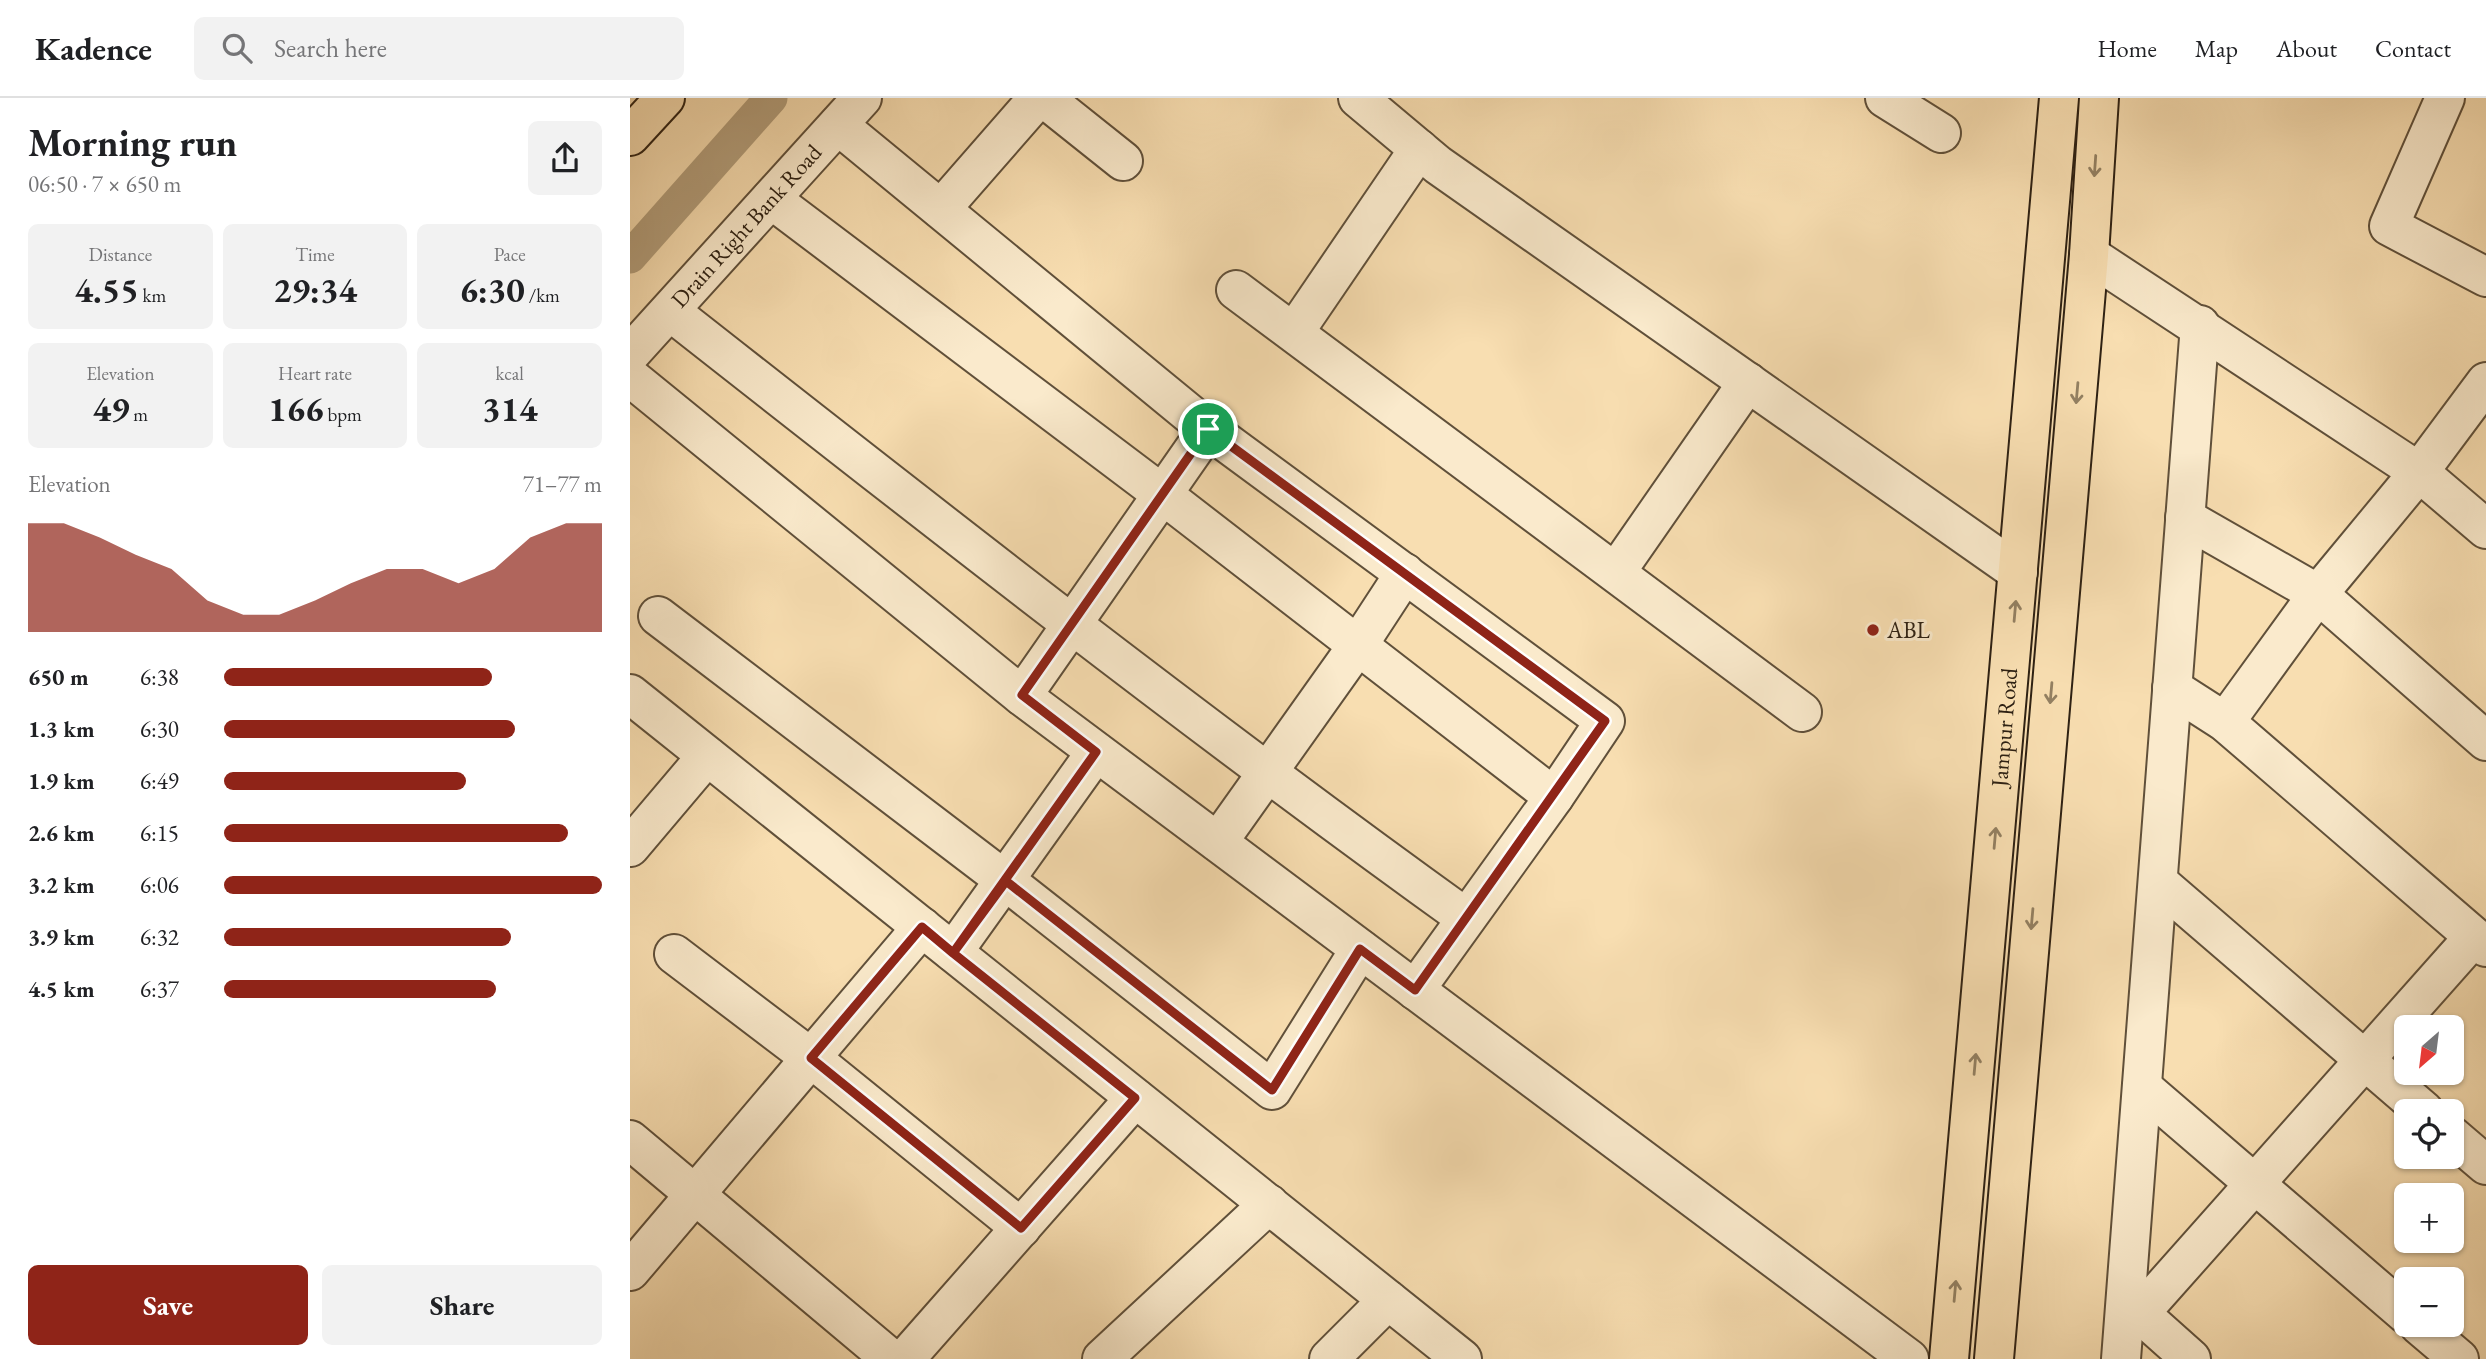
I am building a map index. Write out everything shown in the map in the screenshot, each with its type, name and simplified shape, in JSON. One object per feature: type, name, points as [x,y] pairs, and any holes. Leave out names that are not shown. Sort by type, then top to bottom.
[{"type":"main road","points":[[630,136],[665,98]]},
{"type":"main road","name":"Jampur Road","points":[[1949,1359],[2059,98]]},
{"type":"main road","name":"Jampur Road","points":[[1994,1359],[2089,255],[2099,98]]},
{"type":"street","points":[[940,209],[1038,98]]},
{"type":"street","points":[[1044,98],[1124,162]]},
{"type":"street","points":[[1358,98],[1419,149],[2018,572]]},
{"type":"street","points":[[1885,98],[1941,133]]},
{"type":"street","points":[[2445,98],[2389,226],[2486,277]]},
{"type":"street","points":[[850,112],[940,209],[1208,429],[1605,721],[1554,797],[1415,990]]},
{"type":"street","name":"Drain Right Bank Road","points":[[630,354],[850,112]]},
{"type":"street","points":[[1295,331],[1419,149]]},
{"type":"street","points":[[771,199],[1162,494],[1554,797]]},
{"type":"street","points":[[2089,255],[2200,325],[2419,472],[2486,529]]},
{"type":"street","points":[[1236,290],[1295,331],[1802,712]]},
{"type":"street","points":[[670,311],[1070,626],[1266,774],[1466,918]]},
{"type":"street","points":[[2121,1359],[2133,1307],[2142,1087],[2200,325]]},
{"type":"street","points":[[630,377],[1096,752],[1909,1359]]},
{"type":"street","points":[[1616,572],[1748,382]]},
{"type":"street","points":[[2225,722],[2318,594],[2419,472],[2486,382]]},
{"type":"street","points":[[1022,695],[1208,429]]},
{"type":"street","points":[[2185,518],[2318,594],[2486,741]]},
{"type":"street","points":[[1218,842],[1358,645],[1405,573]]},
{"type":"street","points":[[658,616],[1006,881],[1272,1090],[1360,949]]},
{"type":"street","points":[[2133,1307],[2254,1183],[2480,942],[2225,722],[2172,688]]},
{"type":"street","points":[[630,694],[1462,1359]]},
{"type":"street","points":[[953,953],[1096,752]]},
{"type":"street","points":[[630,847],[707,755]]},
{"type":"street","points":[[2158,882],[2410,1099]]},
{"type":"street","points":[[630,1271],[922,927]]},
{"type":"street","points":[[674,954],[811,1058],[1021,1228]]},
{"type":"street","points":[[2142,1087],[2394,1304]]},
{"type":"street","points":[[905,1359],[1135,1098]]},
{"type":"street","points":[[630,1140],[891,1359]]},
{"type":"street","points":[[2464,1146],[2486,1165]]},
{"type":"street","points":[[1102,1359],[1269,1204]]},
{"type":"street","points":[[1329,1359],[1388,1300]]},
{"type":"street","points":[[2133,1307],[2191,1359]]},
{"type":"street","points":[[2433,1337],[2459,1359]]},
{"type":"waterway","points":[[630,257],[771,98]]},
{"type":"place","name":"ABL","points":[[1873,630]]},
{"type":"route","points":[[1208,429],[1022,695],[1096,752],[953,953],[922,927],[811,1058],[1021,1228],[1135,1098],[953,953],[1006,881],[1272,1090],[1360,949],[1415,990],[1554,797],[1605,721],[1208,429]]}]
